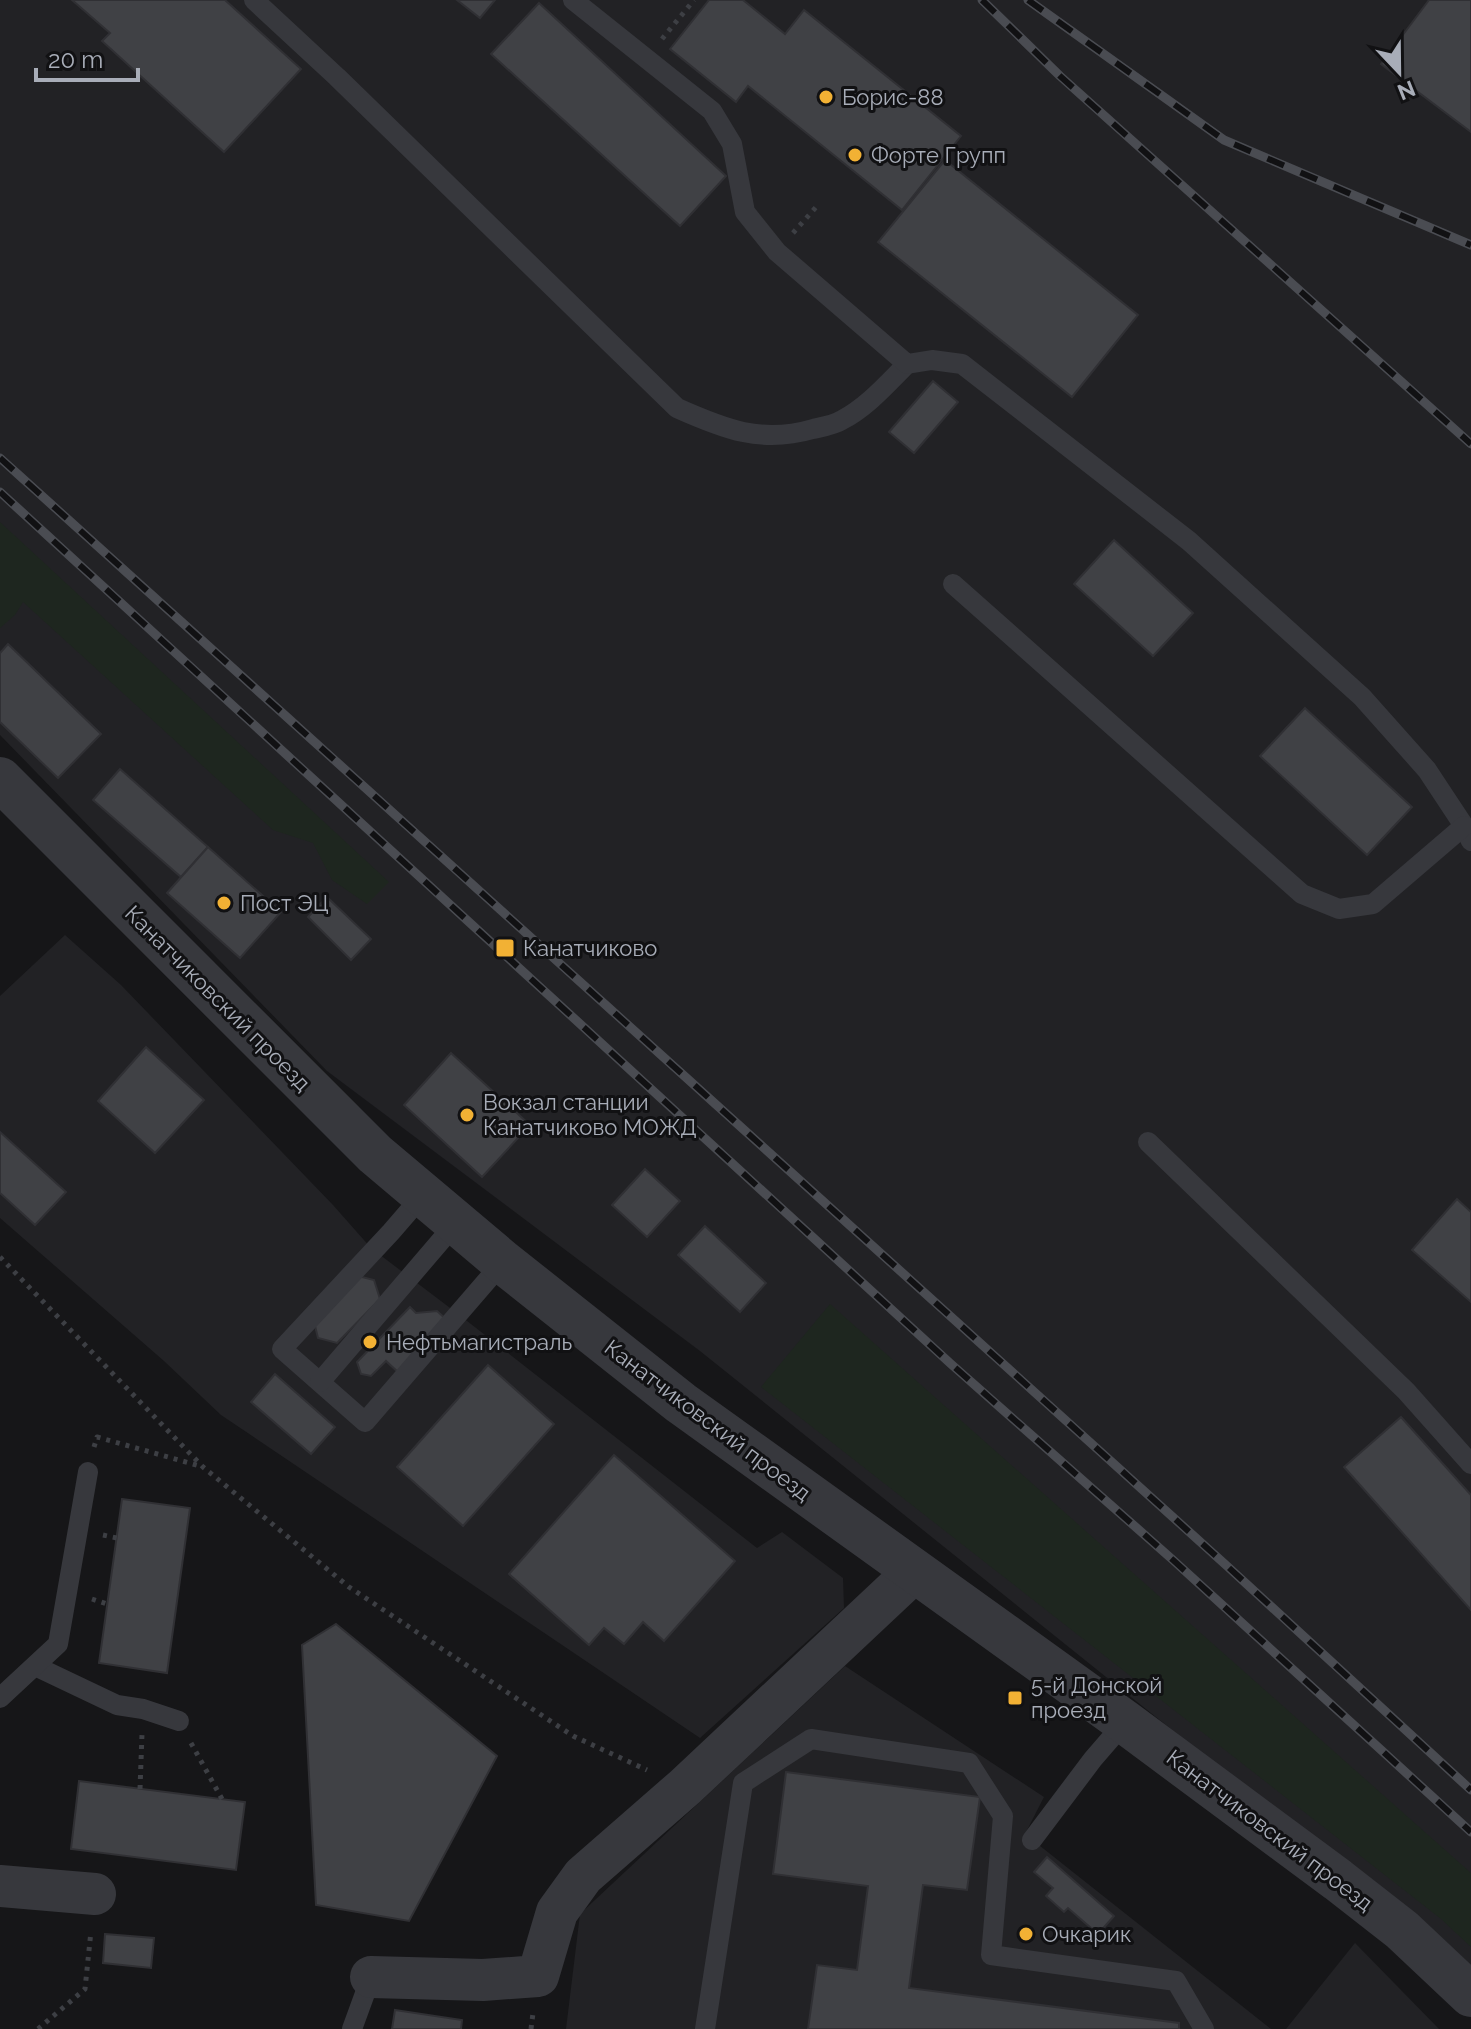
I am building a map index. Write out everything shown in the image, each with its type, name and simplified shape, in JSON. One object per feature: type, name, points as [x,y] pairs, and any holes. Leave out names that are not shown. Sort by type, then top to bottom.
[{"type":"street","name":"Канатчиковский проезд","points":[[0,779],[375,1154],[503,1262],[681,1403],[1125,1722],[1325,1871],[1402,1930],[1471,1995]]},
{"type":"street","points":[[371,1977],[483,1980],[538,1976],[557,1912],[583,1876],[685,1787],[914,1572]]},
{"type":"street","points":[[0,1886],[95,1894]]},
{"type":"lane","points":[[254,0],[677,408],[719,427],[743,433],[795,435],[841,422],[878,394],[907,364],[932,360],[962,364],[1189,541],[1362,697],[1427,770],[1467,834],[1373,904],[1339,909],[1302,894],[953,584]]},
{"type":"lane","points":[[573,0],[712,111],[732,144],[745,212],[777,252],[907,364]]},
{"type":"lane","points":[[1148,1142],[1406,1391],[1471,1464]]},
{"type":"lane","points":[[423,1195],[282,1349],[365,1422],[503,1262]]},
{"type":"lane","points":[[320,1382],[456,1223]]},
{"type":"lane","points":[[0,1698],[58,1644],[88,1472]]},
{"type":"lane","points":[[35,1666],[117,1705],[143,1709],[179,1721]]},
{"type":"lane","points":[[1032,1840],[1125,1722]]},
{"type":"lane","points":[[705,2029],[743,1783],[811,1739],[969,1763],[1003,1816],[991,1955],[1176,1981],[1204,2029]]},
{"type":"lane","points":[[352,2029],[371,1977]]},
{"type":"path","points":[[646,59],[694,0]]},
{"type":"path","points":[[804,221],[817,206]]},
{"type":"path","points":[[0,1257],[203,1467],[349,1587],[573,1736],[685,1787]]},
{"type":"path","points":[[88,1472],[97,1437],[203,1467]]},
{"type":"path","points":[[140,1789],[143,1709]]},
{"type":"path","points":[[179,1721],[222,1799]]},
{"type":"path","points":[[38,2029],[85,1989],[95,1894]]},
{"type":"shaded area","points":[[0,0],[1471,0],[1471,1993],[1308,1839],[700,1351],[327,1071],[0,735]]},
{"type":"shaded area","points":[[0,522],[389,882],[367,904],[332,880],[313,843],[273,830],[23,602],[15,615],[0,628]]},
{"type":"shaded area","points":[[65,935],[121,985],[371,1248],[757,1548],[782,1532],[843,1578],[844,1608],[700,1738],[221,1415],[0,1218],[0,996]]},
{"type":"shaded area","points":[[830,1304],[1471,1873],[1471,1947],[1441,1919],[761,1387]]},
{"type":"shaded area","points":[[845,1666],[1044,1797],[1025,1834],[1271,2029],[566,2029],[580,1914]]},
{"type":"shaded area","points":[[1355,1943],[1439,2029],[1286,2029]]},
{"type":"building","points":[[72,0],[225,0],[301,69],[224,152],[102,41],[110,33]]},
{"type":"building","points":[[457,0],[495,0],[480,18]]},
{"type":"building","points":[[709,0],[743,0],[785,34],[804,10],[961,136],[902,210],[748,86],[736,102],[670,49]]},
{"type":"building","points":[[1429,0],[1471,0],[1471,132],[1381,64]]},
{"type":"building","points":[[539,3],[726,176],[680,226],[491,54]]},
{"type":"building","points":[[945,160],[1138,315],[1072,397],[878,242]]},
{"type":"building","points":[[933,381],[958,402],[914,453],[889,432]]},
{"type":"building","points":[[1114,540],[1193,613],[1153,656],[1074,584]]},
{"type":"building","points":[[8,644],[101,734],[58,778],[0,722],[0,653]]},
{"type":"building","points":[[1305,708],[1412,807],[1367,855],[1260,756]]},
{"type":"building","points":[[120,769],[208,847],[181,877],[93,800]]},
{"type":"building","name":"Пост ЭЦ","points":[[208,847],[281,912],[240,958],[167,893]]},
{"type":"building","points":[[327,897],[371,939],[351,960],[308,917]]},
{"type":"building","points":[[146,1047],[204,1100],[155,1153],[98,1101]]},
{"type":"building","name":"Вокзал станции Канатчиково МОЖД","points":[[451,1053],[530,1125],[482,1177],[404,1105]]},
{"type":"building","points":[[0,1132],[66,1192],[35,1225],[0,1193]]},
{"type":"building","points":[[645,1169],[680,1201],[647,1237],[612,1205]]},
{"type":"building","points":[[1457,1199],[1471,1212],[1471,1302],[1412,1250]]},
{"type":"building","points":[[705,1226],[766,1283],[740,1312],[678,1255]]},
{"type":"building","points":[[358,1276],[374,1280],[380,1299],[337,1343],[318,1338],[314,1322]]},
{"type":"building","points":[[410,1307],[416,1313],[437,1311],[448,1321],[399,1373],[386,1361],[371,1376],[361,1374],[357,1362]]},
{"type":"building","points":[[488,1365],[554,1424],[463,1526],[397,1467]]},
{"type":"building","points":[[275,1374],[335,1427],[311,1454],[251,1402]]},
{"type":"building","points":[[1401,1417],[1471,1495],[1471,1610],[1344,1467]]},
{"type":"building","points":[[614,1455],[735,1561],[664,1641],[643,1622],[624,1644],[604,1628],[589,1645],[509,1574]]},
{"type":"building","points":[[122,1499],[190,1508],[167,1673],[99,1663]]},
{"type":"building","points":[[336,1624],[497,1756],[409,1921],[316,1905],[302,1645]]},
{"type":"building","points":[[786,1772],[980,1797],[967,1890],[923,1885],[909,1988],[1179,2023],[1179,2029],[808,2029],[817,1965],[857,1970],[868,1886],[773,1874]]},
{"type":"building","points":[[79,1781],[245,1802],[236,1870],[71,1849]]},
{"type":"building","points":[[1047,1857],[1114,1916],[1098,1934],[1068,1908],[1064,1912],[1046,1896],[1053,1888],[1034,1872]]},
{"type":"building","points":[[105,1934],[154,1938],[151,1968],[103,1963]]},
{"type":"building","points":[[395,2010],[462,2020],[461,2029],[392,2029]]},
{"type":"railway","points":[[982,0],[1060,76],[1471,444]]},
{"type":"railway","points":[[1028,0],[1224,140],[1471,245]]},
{"type":"railway","points":[[0,458],[1471,1790]]},
{"type":"railway","points":[[0,492],[951,1364],[1173,1560],[1471,1832]]},
{"type":"place","name":"Борис-88","points":[[826,97]]},
{"type":"place","name":"Форте Групп","points":[[855,155]]},
{"type":"place","name":"Пост ЭЦ","points":[[224,903]]},
{"type":"place","name":"Канатчиково","points":[[505,948]]},
{"type":"place","name":"Вокзал станции Канатчиково МОЖД","points":[[467,1115]]},
{"type":"place","name":"Нефтьмагистраль","points":[[370,1342]]},
{"type":"place","name":"5-й Донской проезд","points":[[1015,1698]]},
{"type":"place","name":"Очкарик","points":[[1026,1934]]}]
